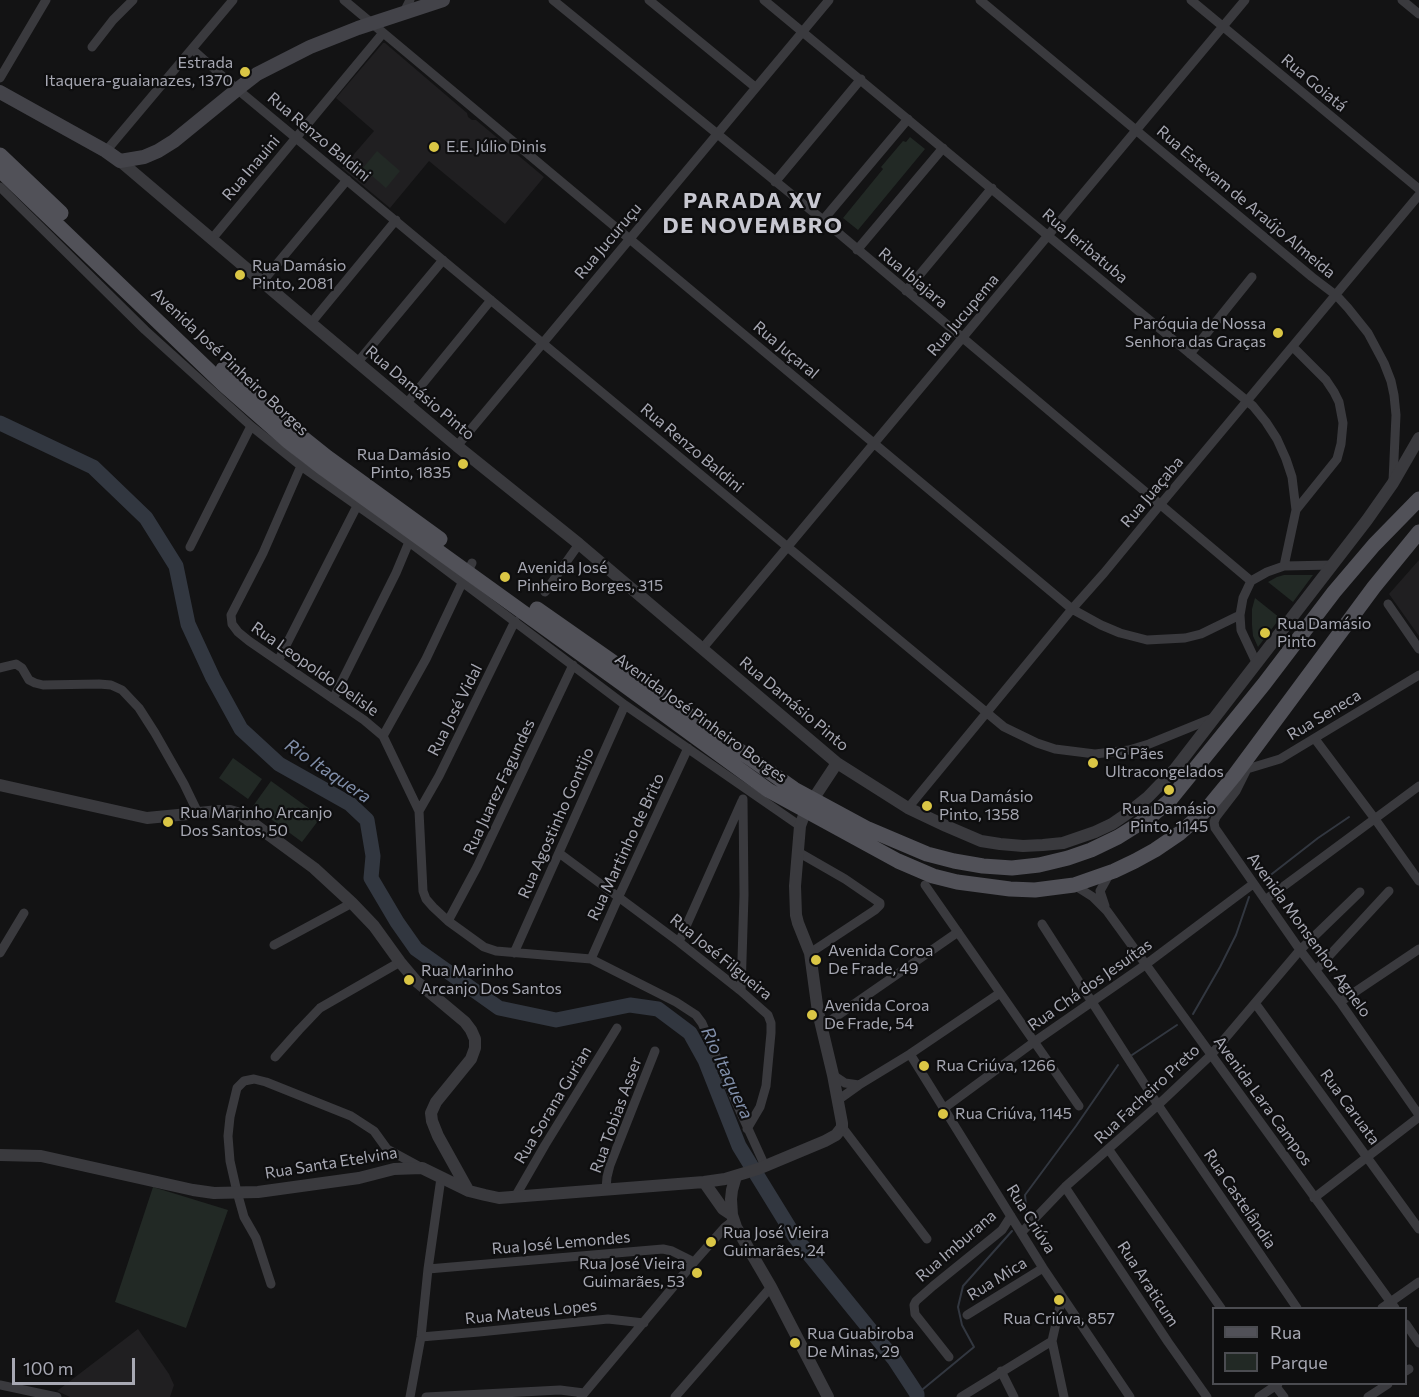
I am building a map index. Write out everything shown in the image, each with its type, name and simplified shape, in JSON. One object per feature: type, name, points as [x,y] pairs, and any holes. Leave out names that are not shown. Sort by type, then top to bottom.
[{"type":"main road","points":[[0,92],[120,161],[144,157],[174,141],[257,74],[310,47],[407,6],[443,0]]},
{"type":"main road","name":"Avenida José Pinheiro Borges","points":[[0,155],[231,377],[468,572]]},
{"type":"main road","name":"Avenida José Pinheiro Borges","points":[[0,170],[223,384],[324,469],[468,572],[767,770],[794,789],[810,804],[898,861],[941,878],[1010,889],[1035,890],[1074,885],[1110,873],[1155,850],[1180,833],[1206,810],[1245,767],[1374,587],[1419,532]]},
{"type":"main road","name":"Avenida José Pinheiro Borges","points":[[810,804],[927,854],[983,866],[1039,865],[1083,852],[1118,837],[1150,817],[1169,801],[1264,684],[1334,592],[1379,539],[1419,499]]},
{"type":"street","points":[[0,78],[46,0]]},
{"type":"street","points":[[92,47],[113,20],[133,0]]},
{"type":"street","points":[[106,151],[233,0]]},
{"type":"street","name":"Rua Juçaral","points":[[344,0],[1072,609],[1119,633],[1147,640],[1185,638],[1202,634],[1240,615]]},
{"type":"street","name":"Rua Ibiajara","points":[[553,0],[823,220],[1251,582]]},
{"type":"street","points":[[649,0],[755,87]]},
{"type":"street","name":"Rua Jeribatuba","points":[[764,0],[1248,401],[1277,439],[1292,477],[1296,510],[1284,566]]},
{"type":"street","name":"Rua Jucuruçu","points":[[457,446],[829,0]]},
{"type":"street","name":"Rua Estevam de Araújo Almeida","points":[[980,0],[1312,278],[1336,295],[1368,333],[1391,381],[1396,416],[1393,483]]},
{"type":"street","name":"Rua Goiatá","points":[[1191,0],[1419,189]]},
{"type":"street","name":"Rua Jucupema","points":[[702,649],[1245,0]]},
{"type":"street","points":[[1402,0],[1419,14]]},
{"type":"street","name":"Rua Inauini","points":[[211,240],[383,33]]},
{"type":"street","name":"Rua Renzo Baldini","points":[[192,49],[237,89],[1004,727],[1054,749],[1095,753],[1129,750],[1149,744],[1214,717]]},
{"type":"street","points":[[775,182],[861,79]]},
{"type":"street","points":[[823,220],[908,119]]},
{"type":"street","points":[[857,250],[943,148]]},
{"type":"street","name":"Rua Damásio Pinto","points":[[120,161],[357,363],[579,544],[837,763],[908,808],[981,841],[1023,846],[1063,843],[1112,824],[1148,797],[1175,769],[1367,520],[1393,483],[1419,438]]},
{"type":"street","points":[[262,282],[347,180]]},
{"type":"street","points":[[0,187],[145,330],[251,426],[301,466],[409,542],[468,572],[515,621],[625,705],[800,825]]},
{"type":"street","points":[[906,291],[992,188]]},
{"type":"street","name":"Rua Juaçaba","points":[[908,808],[1419,195]]},
{"type":"street","points":[[311,323],[396,220]]},
{"type":"street","points":[[357,363],[443,260]]},
{"type":"street","points":[[1191,354],[1252,277]]},
{"type":"street","points":[[407,403],[491,300]]},
{"type":"street","points":[[1293,347],[1326,380],[1334,392],[1339,402],[1343,423],[1337,459],[1296,510]]},
{"type":"street","points":[[190,547],[251,426]]},
{"type":"street","name":"Rua Leopoldo Delisle","points":[[301,466],[263,553],[231,615],[232,624],[238,632],[364,720],[383,736],[419,811],[423,891],[426,899],[448,921],[484,946],[496,951],[591,959],[696,1014],[702,1023],[762,1168]]},
{"type":"street","points":[[278,661],[357,506]]},
{"type":"street","points":[[333,699],[396,573],[409,542]]},
{"type":"street","points":[[544,592],[579,544]]},
{"type":"street","points":[[1256,662],[1241,630],[1240,615],[1243,598],[1251,582],[1267,572],[1284,566],[1332,565]]},
{"type":"street","points":[[383,736],[426,659],[468,572]]},
{"type":"street","points":[[1388,604],[1419,649]]},
{"type":"street","name":"Rua José Vidal","points":[[419,811],[444,766],[515,621]]},
{"type":"street","points":[[0,668],[16,664],[29,680],[43,685],[99,684],[111,685],[122,690],[139,708],[184,784],[198,813]]},
{"type":"street","name":"Rua Juarez Fagundes","points":[[448,921],[477,867],[573,665]]},
{"type":"street","name":"Rua Seneca","points":[[1245,767],[1280,759],[1419,675]]},
{"type":"street","name":"Rua Agostinho Gontijo","points":[[514,953],[625,705]]},
{"type":"street","points":[[1315,739],[1419,881]]},
{"type":"street","name":"Rua Martinho de Brito","points":[[591,959],[688,748]]},
{"type":"street","points":[[837,763],[810,804],[800,825],[795,908],[798,923],[810,953],[821,1027],[833,1075],[842,1127],[927,1239]]},
{"type":"street","name":"Avenida Monsenhor Agnelo","points":[[1245,767],[1236,790],[1216,817],[1214,826],[1223,842],[1340,1002],[1419,1116]]},
{"type":"street","points":[[0,785],[147,818],[230,811],[250,820],[314,868],[374,926],[416,981],[465,1022],[471,1030],[475,1039],[471,1059],[436,1102],[431,1113],[438,1136],[468,1190]]},
{"type":"street","points":[[1264,899],[1419,786]]},
{"type":"street","points":[[679,942],[749,790]]},
{"type":"street","points":[[741,991],[744,895],[743,799]]},
{"type":"street","points":[[798,852],[879,901],[880,905],[810,953]]},
{"type":"street","name":"Rua José Filgueira","points":[[559,853],[679,942],[765,1011],[771,1023],[766,1086],[760,1107],[747,1129]]},
{"type":"street","name":"Avenida Lara Campos","points":[[1107,911],[1100,891],[1110,873]]},
{"type":"street","points":[[925,885],[1079,1106]]},
{"type":"street","name":"Avenida Lara Campos","points":[[1074,885],[1093,897],[1107,911],[1393,1305]]},
{"type":"street","name":"Rua Chá dos Jesuítas","points":[[943,1109],[1254,885]]},
{"type":"street","points":[[1316,970],[1389,891]]},
{"type":"street","name":"Rua Facheiro Preto","points":[[1020,1231],[1065,1187],[1211,1055],[1300,950],[1360,892]]},
{"type":"street","points":[[274,945],[352,903]]},
{"type":"street","points":[[0,953],[24,913]]},
{"type":"street","name":"Rua Castelândia","points":[[1042,924],[1158,1105],[1296,1307]]},
{"type":"street","points":[[821,1027],[958,932]]},
{"type":"street","points":[[1340,1002],[1419,949]]},
{"type":"street","points":[[275,1057],[320,1008],[400,962]]},
{"type":"street","points":[[838,1100],[1000,993]]},
{"type":"street","name":"Rua Caruata","points":[[1255,1003],[1419,1229]]},
{"type":"street","name":"Rua Sorana Gurian","points":[[515,1197],[617,1029]]},
{"type":"street","name":"Rua Tobias Asser","points":[[606,1189],[610,1165],[655,1051]]},
{"type":"street","name":"Rua Criúva","points":[[910,1054],[1043,1268],[1130,1397]]},
{"type":"street","points":[[833,1075],[845,1083],[859,1085]]},
{"type":"street","points":[[272,1284],[256,1238],[244,1217],[230,1161],[229,1127],[237,1088],[240,1084],[248,1079],[266,1082],[351,1116],[374,1131],[387,1149],[422,1168]]},
{"type":"street","points":[[1314,1198],[1419,1116]]},
{"type":"street","name":"Rua Santa Etelvina","points":[[0,1155],[41,1156],[214,1193],[269,1190],[359,1178],[394,1169],[422,1168],[468,1190],[485,1195],[515,1197],[704,1182],[739,1175],[825,1142],[836,1135],[842,1127]]},
{"type":"street","points":[[1108,1150],[1220,1307]]},
{"type":"street","points":[[739,1175],[731,1195],[733,1218],[828,1397]]},
{"type":"street","points":[[411,1397],[441,1178]]},
{"type":"street","points":[[704,1182],[723,1209],[733,1218]]},
{"type":"street","name":"Rua Araticum","points":[[1065,1187],[1207,1397]]},
{"type":"street","points":[[426,1397],[560,1390],[583,1395],[733,1218]]},
{"type":"street","name":"Rua Imburana","points":[[949,1357],[915,1314],[914,1305],[933,1286],[996,1236],[1012,1218]]},
{"type":"street","name":"Rua José Lemondes","points":[[428,1269],[663,1249],[694,1262]]},
{"type":"street","name":"Rua Mica","points":[[967,1315],[1043,1268]]},
{"type":"street","points":[[1393,1305],[1419,1282]]},
{"type":"street","points":[[675,1397],[771,1287]]},
{"type":"street","points":[[1062,1297],[1052,1341],[1064,1397]]},
{"type":"street","name":"Rua Mateus Lopes","points":[[421,1336],[608,1319],[644,1323]]},
{"type":"street","points":[[1407,1325],[1419,1343]]},
{"type":"street","points":[[961,1397],[1052,1341]]},
{"type":"street","points":[[1001,1371],[1014,1397]]},
{"type":"street","points":[[0,1385],[57,1397]]},
{"type":"street","points":[[1259,1397],[1274,1385]]},
{"type":"street","points":[[1368,1397],[1385,1385]]},
{"type":"shaded area","name":"E.E. Júlio Dinis","points":[[383,43],[467,113],[468,117],[476,120],[544,177],[505,224],[429,161],[390,208],[342,168],[374,131],[336,98]]},
{"type":"shaded area","points":[[1419,560],[1419,636],[1389,594]]},
{"type":"shaded area","points":[[138,1329],[169,1374],[174,1385],[170,1397],[70,1397],[57,1391]]},
{"type":"green space","points":[[910,137],[925,149],[858,230],[843,218],[883,169],[881,167],[903,141],[906,142]]},
{"type":"green space","points":[[377,151],[400,171],[386,188],[363,168]]},
{"type":"green space","points":[[1284,575],[1313,575],[1293,602],[1268,582]]},
{"type":"green space","points":[[1255,598],[1280,618],[1258,647],[1253,636],[1252,625]]},
{"type":"green space","points":[[233,758],[262,779],[248,799],[219,778]]},
{"type":"green space","points":[[271,781],[321,817],[302,842],[253,806]]},
{"type":"green space","points":[[153,1187],[228,1210],[186,1328],[115,1302]]},
{"type":"waterway","name":"Rio Itaquera","points":[[0,423],[93,467],[146,518],[176,566],[188,624],[213,678],[241,729],[279,764],[350,804],[367,820],[373,856],[371,878],[416,949],[499,1008],[556,1020],[630,1005],[658,1009],[690,1033],[705,1060],[739,1146],[795,1237],[894,1359],[917,1397]]},
{"type":"waterway","points":[[1268,877],[1349,817]]},
{"type":"waterway","points":[[1193,1014],[1236,935],[1249,897]]},
{"type":"waterway","points":[[1132,1055],[1177,1025]]},
{"type":"waterway","points":[[1027,1216],[1025,1195],[1118,1065]]},
{"type":"waterway","points":[[917,1394],[974,1347],[962,1325],[958,1307],[963,1286],[1012,1231]]},
{"type":"place","name":"Estrada Itaquera-guaianazes, 1370","points":[[245,72]]},
{"type":"place","name":"E.E. Júlio Dinis","points":[[434,147]]},
{"type":"place","name":"Rua Damásio Pinto, 2081","points":[[240,275]]},
{"type":"place","name":"Paróquia de Nossa Senhora das Graças","points":[[1278,333]]},
{"type":"place","name":"Rua Damásio Pinto, 1835","points":[[463,464]]},
{"type":"place","name":"Avenida José Pinheiro Borges, 315","points":[[505,577]]},
{"type":"place","name":"Rua Damásio Pinto","points":[[1265,633]]},
{"type":"place","name":"PG Pães Ultracongelados","points":[[1093,763]]},
{"type":"place","name":"Rua Damásio Pinto, 1145","points":[[1169,790]]},
{"type":"place","name":"Rua Damásio Pinto, 1358","points":[[927,806]]},
{"type":"place","name":"Rua Marinho Arcanjo Dos Santos, 50","points":[[168,822]]},
{"type":"place","name":"Avenida Coroa De Frade, 49","points":[[816,960]]},
{"type":"place","name":"Rua Marinho Arcanjo Dos Santos","points":[[409,980]]},
{"type":"place","name":"Avenida Coroa De Frade, 54","points":[[812,1015]]},
{"type":"place","name":"Rua Criúva, 1266","points":[[924,1066]]},
{"type":"place","name":"Rua Criúva, 1145","points":[[943,1114]]},
{"type":"place","name":"Rua José Vieira Guimarães, 24","points":[[711,1242]]},
{"type":"place","name":"Rua José Vieira Guimarães, 53","points":[[697,1273]]},
{"type":"place","name":"Rua Criúva, 857","points":[[1059,1300]]},
{"type":"place","name":"Rua Guabiroba De Minas, 29","points":[[795,1343]]},
{"type":"district","name":"PARADA XV DE NOVEMBRO","points":[[753,214]]}]
